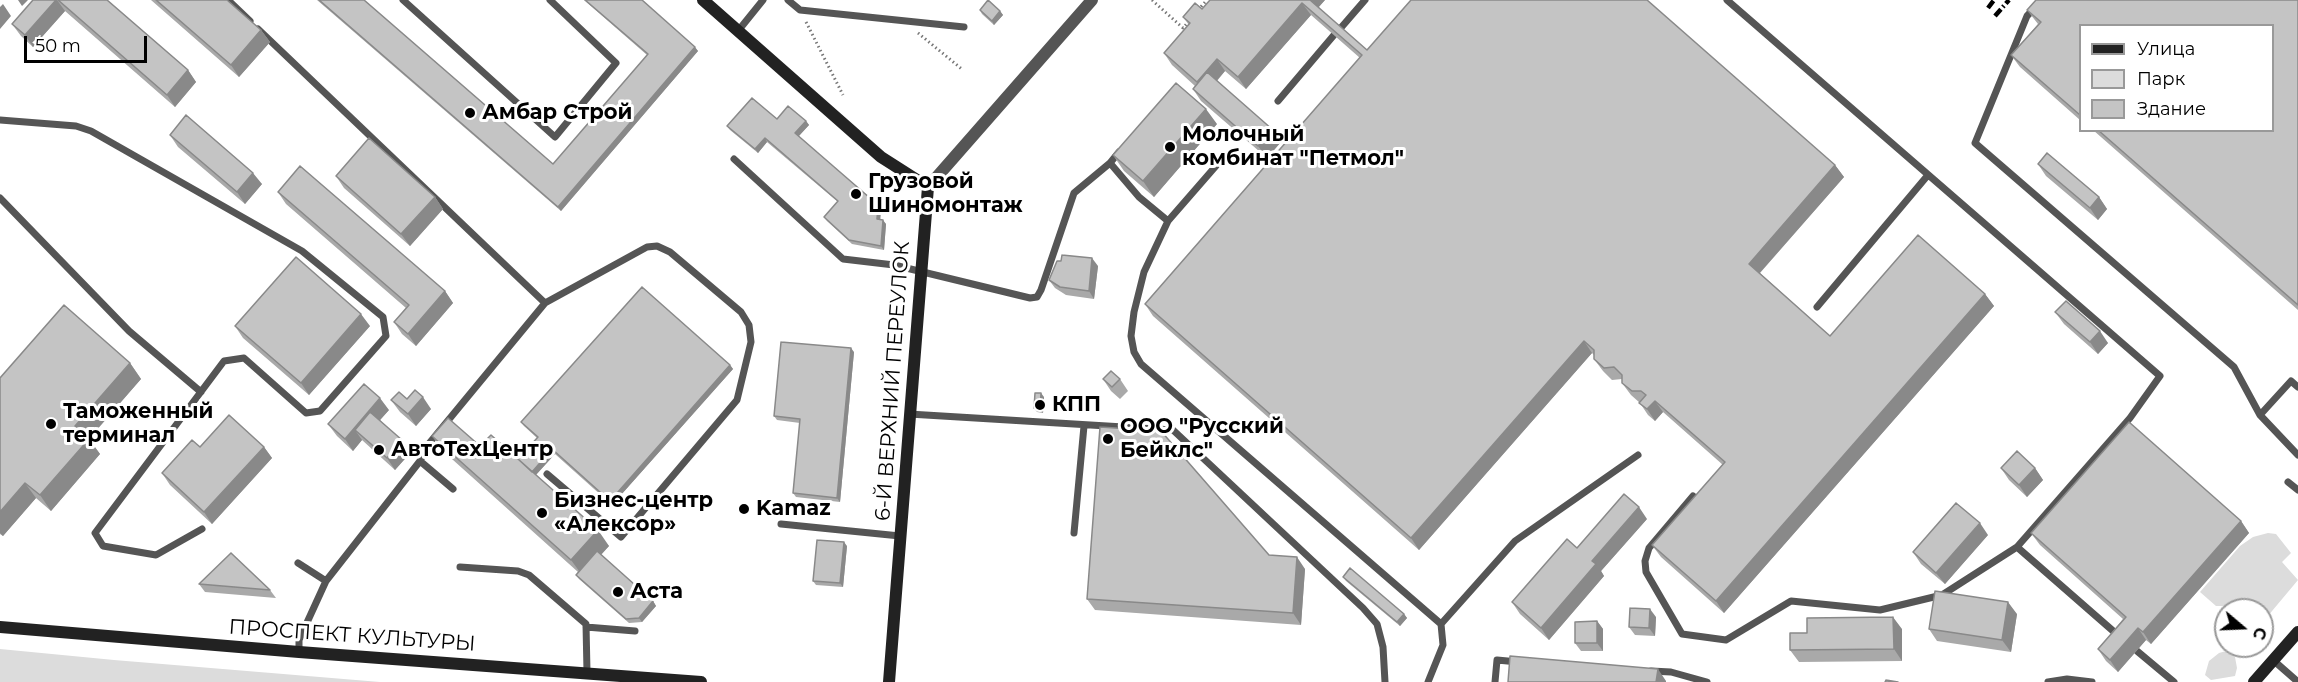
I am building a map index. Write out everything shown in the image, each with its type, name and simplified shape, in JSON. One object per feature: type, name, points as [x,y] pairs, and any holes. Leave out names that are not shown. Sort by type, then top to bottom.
[{"type":"street","points":[[703,0],[880,156],[928,188],[1092,0]]},
{"type":"street","name":"6-Й ВЕРХНИЙ ПЕРЕУЛОК","points":[[889,682],[928,188]]},
{"type":"street","name":"ПРОСПЕКТ КУЛЬТУРЫ","points":[[0,627],[701,682]]},
{"type":"street","points":[[2254,682],[2298,632]]},
{"type":"lane","points":[[228,0],[545,303]]},
{"type":"lane","points":[[403,0],[555,137],[616,63],[550,0]]},
{"type":"lane","points":[[738,31],[764,0]]},
{"type":"lane","points":[[788,0],[800,10],[964,27]]},
{"type":"lane","points":[[1278,100],[1365,0]]},
{"type":"lane","points":[[1693,496],[1649,548],[1645,561],[1646,572],[1682,634],[1726,640],[1791,601],[1880,610],[1942,595],[2017,547],[2130,418],[2160,376],[1727,0]]},
{"type":"lane","points":[[2042,0],[2027,16],[1975,143],[2234,367],[2260,415],[2298,455]]},
{"type":"lane","points":[[0,120],[76,126],[91,131],[302,251],[383,317],[386,336],[320,411],[306,413],[244,358],[224,361],[95,533],[103,546],[156,555],[202,529]]},
{"type":"lane","points":[[734,159],[843,259],[894,265],[1030,298],[1037,297],[1074,193],[1110,163],[1124,146]]},
{"type":"lane","points":[[1222,159],[1168,221],[1144,272],[1134,312],[1131,336],[1134,352],[1141,364],[1441,624],[1443,645],[1428,682]]},
{"type":"lane","points":[[1110,163],[1139,197],[1168,221]]},
{"type":"lane","points":[[1818,307],[1928,175]]},
{"type":"lane","points":[[0,198],[129,331],[201,392]]},
{"type":"lane","points":[[298,652],[299,640],[326,581],[420,461],[427,446],[545,303],[647,247],[657,246],[670,252],[741,312],[749,325],[751,342],[737,400],[621,537],[547,474]]},
{"type":"lane","points":[[2260,415],[2291,381],[2298,387]]},
{"type":"lane","points":[[909,414],[1173,430],[1377,624],[1383,647],[1385,682]]},
{"type":"lane","points":[[1074,533],[1084,426]]},
{"type":"lane","points":[[1441,624],[1515,541],[1638,455]]},
{"type":"lane","points":[[420,461],[453,489]]},
{"type":"lane","points":[[2288,482],[2298,490]]},
{"type":"lane","points":[[781,524],[900,536]]},
{"type":"lane","points":[[2017,547],[2124,640]]},
{"type":"lane","points":[[298,563],[326,581]]},
{"type":"lane","points":[[460,567],[524,573],[584,622],[587,672]]},
{"type":"lane","points":[[586,627],[634,631]]},
{"type":"lane","points":[[2137,651],[2174,682]]},
{"type":"lane","points":[[1495,682],[1497,660],[1532,663]]},
{"type":"lane","points":[[2273,660],[2298,682]]},
{"type":"lane","points":[[1648,670],[1671,672],[1707,682]]},
{"type":"lane","points":[[2048,682],[2067,679],[2092,682]]},
{"type":"path","points":[[1152,0],[1183,28],[1207,0]]},
{"type":"path","points":[[800,10],[843,95]]},
{"type":"path","points":[[903,21],[963,70]]},
{"type":"green space","points":[[2268,533],[2276,534],[2291,553],[2282,562],[2298,580],[2274,609],[2274,598],[2214,598],[2214,604],[2200,592],[2240,546],[2253,537]]},
{"type":"green space","points":[[0,649],[114,660],[380,682],[0,682]]},
{"type":"green space","points":[[2214,657],[2235,658],[2237,668],[2235,676],[2211,680],[2205,675],[2209,661]]},
{"type":"building","points":[[33,0],[56,0],[25,35],[12,24]]},
{"type":"building","points":[[58,0],[107,0],[188,70],[167,95]]},
{"type":"building","points":[[156,0],[227,0],[261,30],[231,65]]},
{"type":"building","name":"Амбар Строй","points":[[319,0],[364,0],[553,164],[648,54],[585,0],[642,0],[695,47],[558,207]]},
{"type":"building","points":[[988,0],[1000,11],[992,21],[980,10]]},
{"type":"building","points":[[1210,0],[1310,0],[1367,50],[1411,0],[1647,0],[1835,165],[1749,264],[1830,336],[1918,235],[1985,294],[1716,601],[1652,545],[1725,462],[1655,401],[1647,409],[1639,403],[1646,395],[1641,391],[1632,391],[1622,383],[1622,375],[1614,367],[1604,368],[1594,359],[1594,350],[1584,341],[1411,538],[1145,304],[1362,55],[1302,3],[1238,77],[1217,59],[1197,82],[1164,53],[1190,23],[1183,17],[1195,3],[1202,9]]},
{"type":"building","points":[[2036,0],[2298,0],[2298,305],[2100,132],[2274,132],[2274,24],[2079,24],[2079,114],[2011,55],[2041,22],[2027,10]]},
{"type":"building","points":[[1207,72],[1273,130],[1258,146],[1193,89]]},
{"type":"building","points":[[1176,83],[1206,109],[1143,181],[1113,155]]},
{"type":"building","points":[[752,98],[777,119],[788,106],[806,121],[795,133],[878,205],[877,219],[883,220],[881,246],[849,240],[824,217],[838,201],[765,138],[755,149],[727,126]]},
{"type":"building","points":[[186,115],[253,173],[237,192],[170,135]]},
{"type":"building","points":[[369,138],[435,197],[401,234],[336,176]]},
{"type":"building","points":[[2047,153],[2099,197],[2090,208],[2038,164]]},
{"type":"building","points":[[300,166],[445,291],[408,334],[394,322],[409,305],[278,192]]},
{"type":"building","points":[[1062,255],[1092,258],[1089,291],[1060,287],[1049,280],[1057,261],[1061,261]]},
{"type":"building","points":[[296,257],[361,314],[301,383],[235,326]]},
{"type":"building","points":[[642,287],[730,365],[610,501],[552,449],[532,472],[518,459],[538,437],[521,422]]},
{"type":"building","points":[[2066,301],[2100,331],[2090,342],[2055,312]]},
{"type":"building","name":"Таможенный терминал","points":[[64,305],[130,363],[75,426],[89,439],[40,495],[25,483],[0,512],[0,378]]},
{"type":"building","points":[[781,342],[851,348],[837,498],[793,493],[800,419],[774,416]]},
{"type":"building","points":[[1111,371],[1120,379],[1112,387],[1103,379]]},
{"type":"building","points":[[364,384],[380,398],[345,439],[328,424]]},
{"type":"building","points":[[415,390],[423,397],[408,414],[391,400],[399,392],[407,399]]},
{"type":"building","points":[[1035,393],[1041,393],[1040,409],[1034,408]]},
{"type":"building","points":[[370,412],[402,440],[387,458],[355,430]]},
{"type":"building","points":[[229,415],[264,447],[204,512],[162,473],[192,440],[200,447]]},
{"type":"building","name":"Бизнес-центр «Алексор»","points":[[448,418],[480,446],[491,435],[598,530],[571,560],[432,436]]},
{"type":"building","points":[[2129,422],[2241,521],[2143,632],[2138,628],[2110,660],[2098,649],[2126,617],[2031,533]]},
{"type":"building","points":[[1100,427],[1161,431],[1269,555],[1297,557],[1293,613],[1087,599]]},
{"type":"building","points":[[2017,451],[2035,468],[2019,485],[2001,468]]},
{"type":"building","points":[[1624,494],[1639,507],[1592,561],[1596,564],[1541,628],[1512,602],[1567,539],[1577,548]]},
{"type":"building","points":[[1956,503],[1980,523],[1936,573],[1913,552]]},
{"type":"building","points":[[817,540],[844,542],[840,583],[813,581]]},
{"type":"building","name":"Аста","points":[[597,551],[653,601],[639,618],[626,619],[576,575]]},
{"type":"building","points":[[231,553],[270,590],[199,584]]},
{"type":"building","points":[[1350,568],[1404,614],[1397,622],[1343,577]]},
{"type":"building","points":[[1935,591],[2008,602],[2002,640],[1929,629]]},
{"type":"building","points":[[1630,608],[1650,609],[1649,628],[1629,627]]},
{"type":"building","points":[[1893,617],[1894,649],[1790,650],[1790,633],[1807,633],[1807,618]]},
{"type":"building","points":[[1597,621],[1597,643],[1575,643],[1575,622]]},
{"type":"building","points":[[1510,656],[1658,669],[1656,682],[1508,682]]},
{"type":"railway","points":[[1988,8],[1994,0]]},
{"type":"railway","points":[[1995,16],[2009,0]]},
{"type":"place","name":"Амбар Строй","points":[[470,113]]},
{"type":"place","name":"Молочный комбинат \"Петмол\"","points":[[1170,147]]},
{"type":"place","name":"Грузовой Шиномонтаж","points":[[856,194]]},
{"type":"place","name":"КПП","points":[[1040,405]]},
{"type":"place","name":"Таможенный терминал","points":[[51,424]]},
{"type":"place","name":"ООО \"Русский Бейклс\"","points":[[1108,439]]},
{"type":"place","name":"АвтоТехЦентр","points":[[379,450]]},
{"type":"place","name":"Kamaz","points":[[744,509]]},
{"type":"place","name":"Бизнес-центр «Алексор»","points":[[542,513]]},
{"type":"place","name":"Аста","points":[[618,592]]}]
